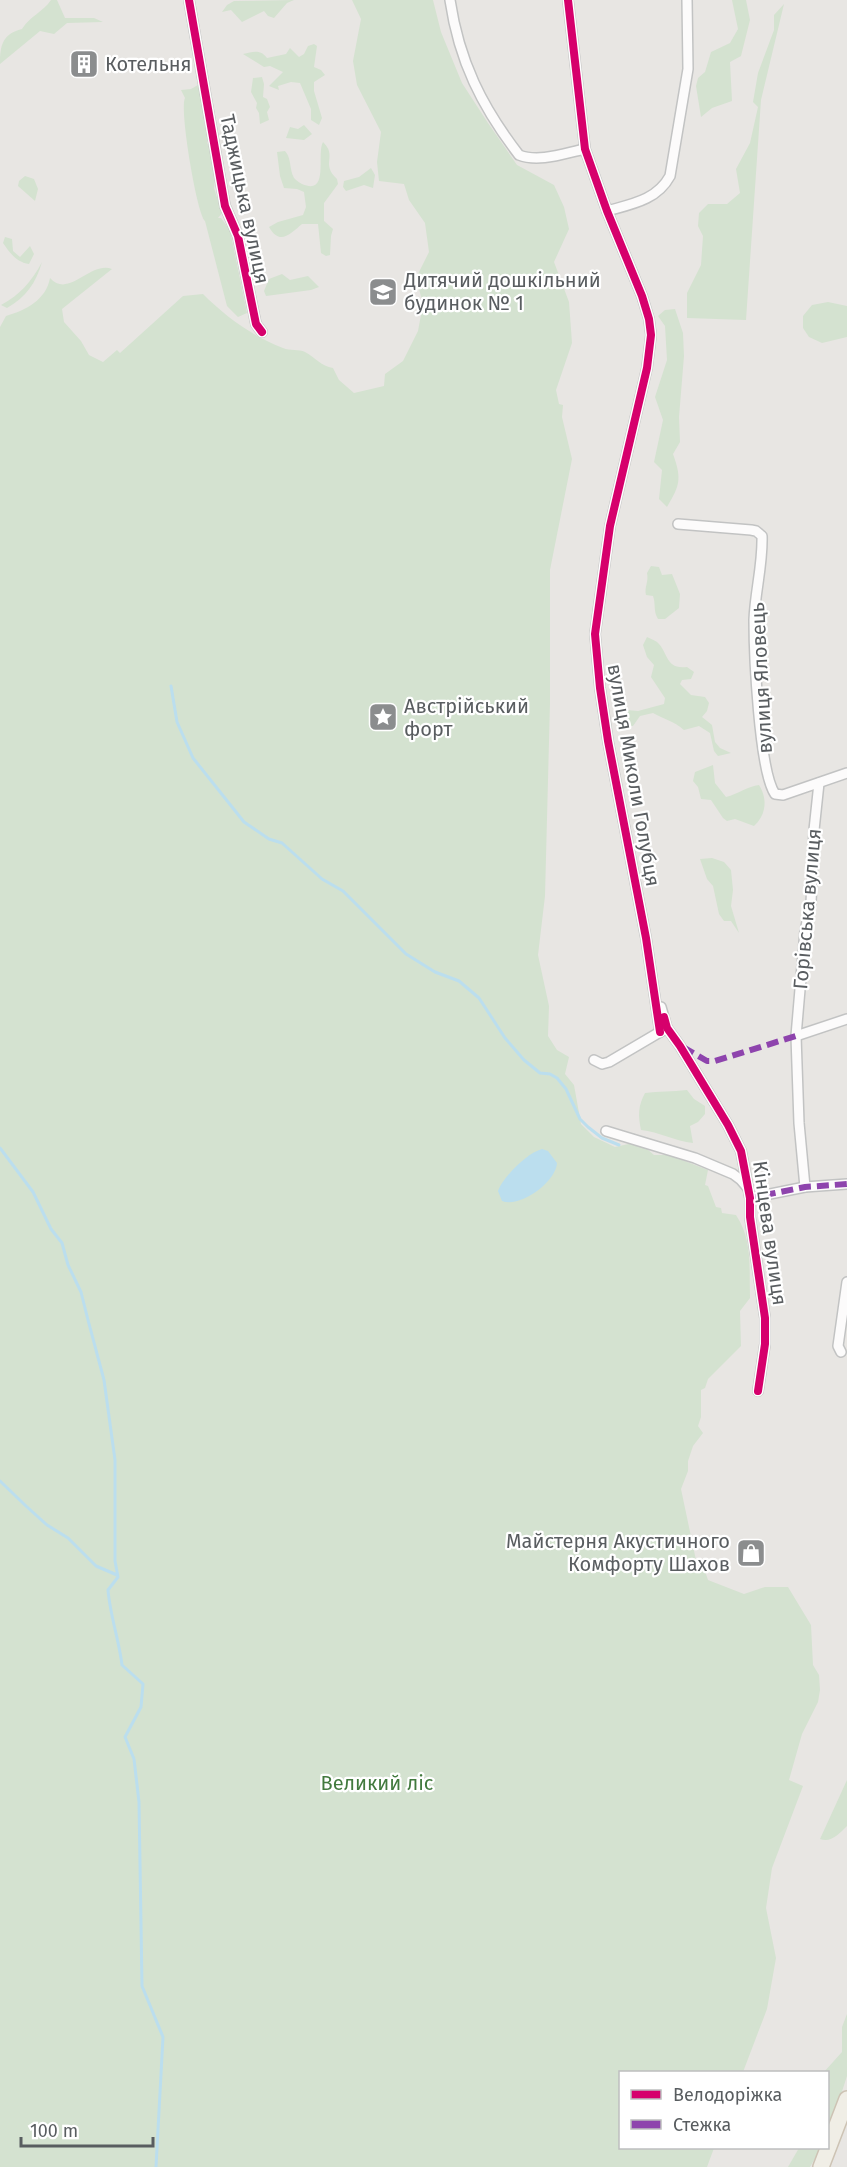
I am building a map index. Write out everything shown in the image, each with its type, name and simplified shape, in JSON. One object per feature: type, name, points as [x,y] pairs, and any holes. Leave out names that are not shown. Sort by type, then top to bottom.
[{"type":"main road","points":[[829,2146],[847,2099]]},
{"type":"main road","points":[[821,2167],[828,2149]]},
{"type":"street","name":"Таджицька вулиця","points":[[189,0],[225,206],[238,236],[256,324],[262,332]]},
{"type":"street","points":[[450,0],[465,65],[487,108],[519,155],[526,158],[541,158],[585,149]]},
{"type":"street","name":"вулиця Миколи Голубця","points":[[568,0],[585,149],[607,211],[642,296],[651,335],[647,368],[610,526],[597,618],[596,652],[608,741],[664,1030]]},
{"type":"street","points":[[607,211],[651,197],[665,186],[670,176],[688,69],[687,0]]},
{"type":"street","name":"вулиця Яловець","points":[[678,524],[751,530],[762,536],[754,620],[759,710],[768,780],[775,794],[783,795],[847,773]]},
{"type":"street","name":"Горівська вулиця","points":[[805,1187],[795,1036],[805,931],[811,903],[819,783]]},
{"type":"street","points":[[795,1036],[847,1019]]},
{"type":"street","points":[[594,1060],[602,1065],[609,1062],[664,1030]]},
{"type":"street","name":"Кінцева вулиця","points":[[664,1030],[680,1046],[737,1140],[741,1151],[750,1198],[750,1217],[765,1318],[765,1344],[758,1392]]},
{"type":"street","name":"Кінцева вулиця","points":[[606,1131],[677,1151],[733,1174],[747,1188],[750,1198]]},
{"type":"street","points":[[750,1198],[805,1187],[847,1184]]},
{"type":"street","points":[[841,1352],[838,1346],[847,1282]]},
{"type":"green space","points":[[51,0],[57,0],[65,18],[94,18],[103,22],[67,23],[54,34],[40,31],[0,64],[2,46],[6,38],[22,29]]},
{"type":"green space","points":[[294,0],[287,3],[274,18],[268,16],[264,11],[242,22],[231,10],[222,12],[234,1]]},
{"type":"green space","name":"Великий ліс","points":[[352,0],[433,0],[441,32],[462,83],[517,165],[554,185],[564,207],[569,229],[554,262],[569,302],[572,343],[556,390],[559,404],[563,405],[562,417],[572,459],[550,570],[550,703],[545,896],[538,955],[549,1006],[548,1036],[557,1050],[569,1057],[565,1074],[574,1085],[581,1124],[594,1137],[615,1147],[633,1143],[654,1155],[669,1155],[708,1170],[705,1185],[708,1186],[716,1207],[721,1208],[722,1213],[736,1215],[748,1245],[750,1298],[740,1311],[741,1346],[708,1379],[705,1388],[701,1390],[701,1417],[698,1426],[703,1433],[693,1446],[688,1461],[688,1471],[681,1489],[697,1565],[705,1571],[708,1580],[744,1594],[765,1587],[788,1587],[811,1625],[813,1665],[819,1675],[820,1690],[818,1702],[802,1734],[789,1780],[803,1786],[772,1868],[766,1908],[776,1958],[767,2009],[743,2071],[619,2071],[619,2149],[714,2149],[707,2167],[0,2167],[0,327],[6,316],[21,311],[40,298],[50,278],[57,283],[65,284],[96,270],[112,269],[62,309],[64,322],[81,341],[89,355],[103,362],[117,350],[120,353],[183,296],[203,294],[250,332],[286,349],[305,352],[322,364],[333,368],[339,380],[354,393],[384,386],[385,374],[403,361],[418,331],[423,304],[416,278],[429,252],[425,223],[409,200],[404,184],[379,181],[377,162],[381,132],[357,85],[353,61],[361,19]]},
{"type":"green space","points":[[732,0],[746,0],[750,20],[741,56],[730,62],[732,101],[712,108],[701,117],[696,86],[698,78],[705,72],[711,52],[730,43],[738,29]]},
{"type":"green space","points":[[784,4],[761,100],[746,320],[687,318],[687,293],[701,265],[703,236],[698,226],[699,213],[708,204],[727,204],[740,193],[736,169],[750,143],[758,107],[753,102],[758,73],[774,30],[774,15]]},
{"type":"green space","points":[[314,44],[317,46],[314,67],[325,75],[314,82],[314,91],[322,118],[319,125],[311,120],[311,109],[300,83],[291,82],[278,86],[279,90],[269,86],[283,72],[270,66],[264,67],[243,54],[259,52],[267,58],[286,54],[290,48],[299,57],[304,54],[308,46]]},
{"type":"green space","points":[[262,77],[263,97],[267,99],[270,107],[267,112],[269,120],[260,124],[257,103],[251,92],[253,78]]},
{"type":"green space","points":[[198,85],[205,114],[207,142],[211,152],[214,188],[222,213],[218,218],[221,218],[230,230],[247,313],[238,317],[227,306],[198,200],[190,161],[184,120],[185,98],[181,90],[191,89]]},
{"type":"green space","points":[[304,125],[312,134],[304,140],[286,138],[290,127],[298,129]]},
{"type":"green space","points":[[323,142],[329,152],[330,169],[338,184],[324,203],[324,221],[333,229],[330,255],[326,256],[321,253],[318,224],[302,224],[281,237],[273,233],[269,227],[303,215],[306,207],[304,192],[284,188],[277,152],[285,151],[289,157],[294,178],[302,184],[311,186],[319,179]]},
{"type":"green space","points":[[371,168],[375,175],[373,188],[364,185],[346,191],[343,187],[344,181],[359,177]]},
{"type":"green space","points":[[25,176],[34,179],[38,189],[35,201],[18,186],[19,181]]},
{"type":"green space","points":[[5,237],[12,239],[13,251],[20,257],[30,246],[34,254],[29,264],[11,254],[3,243]]},
{"type":"green space","points":[[42,262],[37,276],[25,294],[7,308],[1,305],[25,287]]},
{"type":"green space","points":[[282,274],[290,280],[308,276],[319,287],[266,296],[264,291],[269,279]]},
{"type":"green space","points":[[828,302],[847,306],[847,337],[822,343],[809,337],[803,328],[803,316],[812,305]]},
{"type":"green space","points":[[675,309],[683,333],[684,356],[679,417],[680,442],[673,454],[678,470],[678,482],[667,507],[659,499],[662,470],[654,462],[663,420],[655,397],[667,360],[665,326],[658,316],[665,310]]},
{"type":"green space","points":[[651,566],[659,567],[662,575],[672,574],[680,594],[679,608],[665,619],[658,619],[653,596],[646,595],[647,573]]},
{"type":"green space","points":[[647,637],[661,646],[675,666],[687,667],[694,672],[691,679],[682,680],[680,684],[691,695],[705,697],[709,703],[702,717],[712,725],[715,742],[720,748],[731,753],[718,756],[714,751],[710,733],[699,726],[684,730],[653,713],[640,716],[633,726],[621,723],[620,712],[638,711],[664,704],[665,698],[651,677],[654,665],[647,657],[643,645]]},
{"type":"green space","points":[[713,765],[715,783],[726,797],[759,785],[765,801],[761,817],[754,826],[735,819],[727,821],[711,800],[701,799],[698,787],[693,781],[695,772]]},
{"type":"green space","points":[[712,858],[724,862],[731,870],[733,890],[731,906],[739,933],[731,921],[724,921],[719,914],[713,886],[707,879],[700,859]]},
{"type":"green space","points":[[687,1090],[694,1099],[705,1106],[705,1114],[698,1122],[690,1126],[693,1143],[641,1130],[639,1111],[645,1093]]},
{"type":"green space","points":[[847,1780],[847,1826],[831,1839],[820,1839]]},
{"type":"green space","points":[[847,2014],[847,2076],[829,2125],[829,2071],[825,2071],[842,2052],[842,2027]]},
{"type":"green space","points":[[798,2149],[820,2149],[810,2167],[788,2167]]},
{"type":"water","points":[[542,1149],[548,1151],[557,1163],[551,1178],[527,1197],[518,1201],[502,1201],[498,1191],[505,1179],[523,1160]]},
{"type":"waterway","points":[[171,686],[177,722],[193,758],[244,822],[269,839],[282,843],[322,879],[343,891],[406,954],[435,972],[459,981],[479,998],[505,1038],[524,1060],[540,1073],[550,1074],[557,1078],[566,1089],[580,1119],[602,1138],[619,1145]]},
{"type":"waterway","points":[[0,1148],[33,1192],[51,1229],[62,1243],[68,1265],[81,1292],[104,1380],[115,1460],[115,1561],[118,1577],[108,1590],[109,1599],[122,1665],[143,1684],[141,1707],[125,1737],[134,1759],[139,1802],[142,1986],[163,2037],[156,2167]]},
{"type":"waterway","points":[[0,1481],[47,1525],[68,1538],[96,1566],[117,1575]]},
{"type":"marked path","points":[[683,1047],[707,1061],[715,1061],[796,1036]]},
{"type":"marked path","points":[[750,1194],[750,1198],[805,1187],[847,1184]]},
{"type":"cycle path","points":[[189,0],[225,206],[238,236],[256,324],[262,332]]},
{"type":"cycle path","points":[[568,0],[585,149],[607,211],[642,296],[651,335],[647,368],[610,526],[595,634],[608,741],[646,938],[660,1032]]},
{"type":"cycle path","points":[[664,1017],[667,1028],[728,1125],[741,1151],[750,1198],[750,1217],[765,1318],[765,1344],[758,1391]]},
{"type":"place","name":"Котельня","points":[[84,64]]},
{"type":"place","name":"Дитячий дошкільний будинок № 1","points":[[383,292]]},
{"type":"place","name":"Австрійський форт","points":[[383,717]]},
{"type":"place","name":"Майстерня Акустичного Комфорту Шахов","points":[[751,1553]]}]
